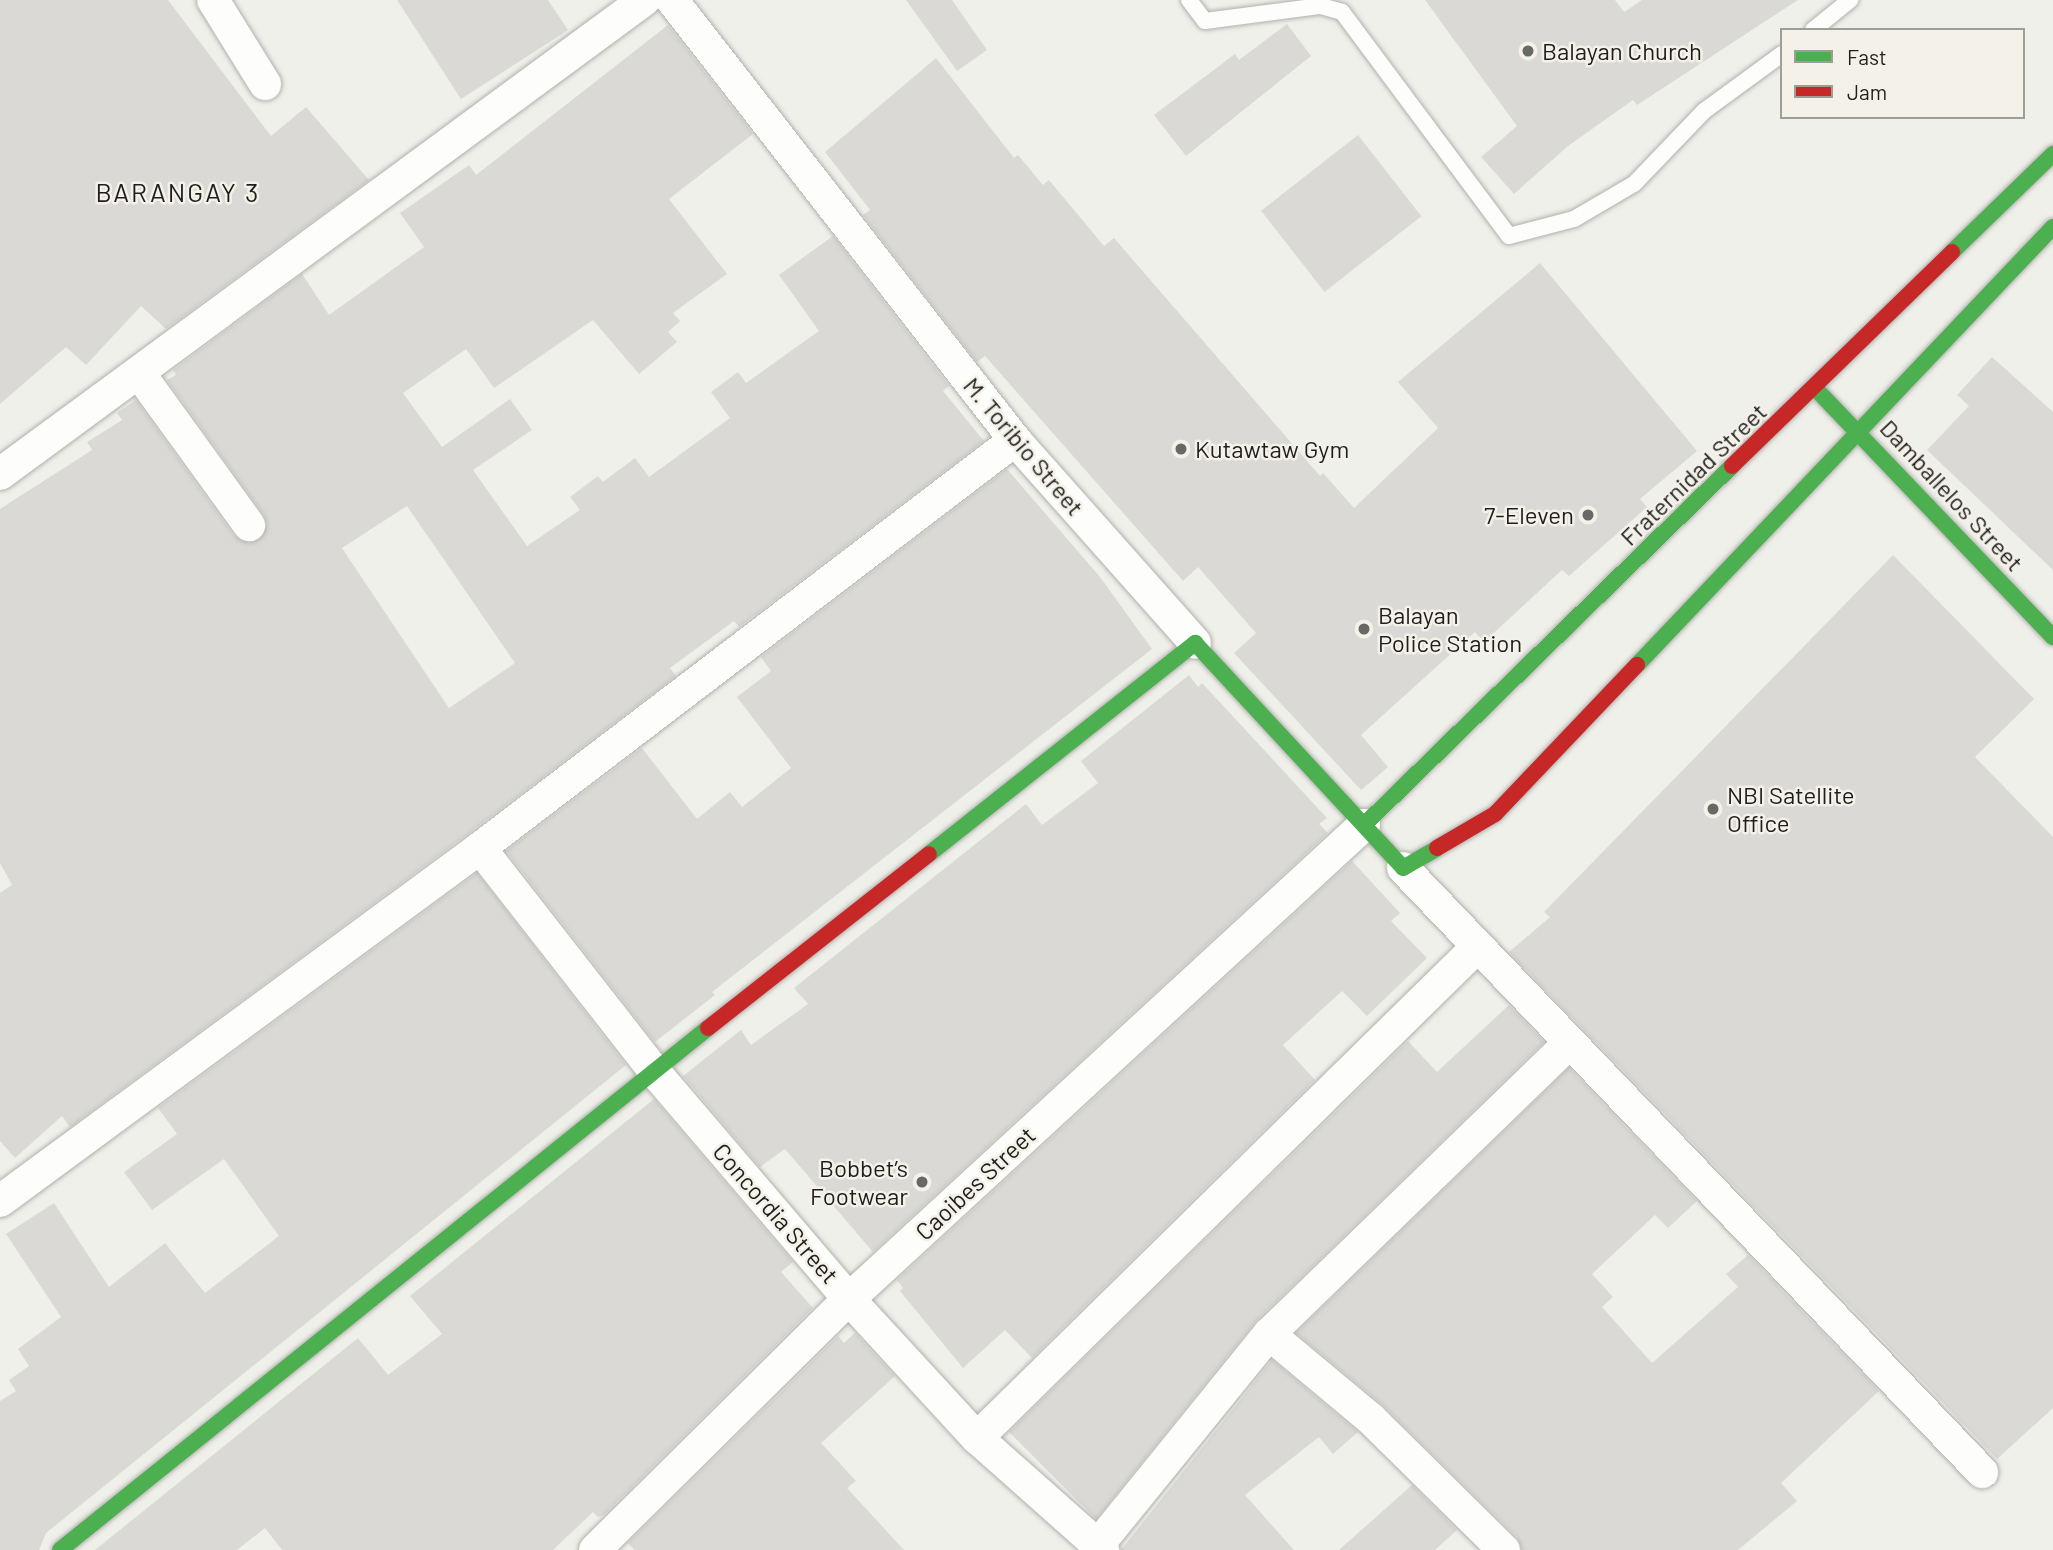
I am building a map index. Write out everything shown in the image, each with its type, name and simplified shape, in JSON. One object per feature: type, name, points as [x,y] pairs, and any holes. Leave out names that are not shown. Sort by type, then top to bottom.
[{"type":"street","points":[[214,0],[265,84]]},
{"type":"street","points":[[0,474],[644,0]]},
{"type":"street","name":"M. Toribio Street","points":[[672,0],[1015,440],[1195,643],[1403,868]]},
{"type":"street","name":"Fraternidad Street","points":[[1364,825],[2053,154]]},
{"type":"street","points":[[1982,1472],[1403,868],[1495,814],[2053,227]]},
{"type":"street","points":[[139,373],[249,525]]},
{"type":"street","name":"Damballelos Street","points":[[1814,387],[1861,431],[2053,637]]},
{"type":"street","points":[[0,1201],[480,848],[1015,440]]},
{"type":"street","points":[[60,1550],[654,1071],[1195,643]]},
{"type":"street","name":"Caoibes Street","points":[[595,1550],[849,1299],[1364,825]]},
{"type":"street","name":"Concordia Street","points":[[480,848],[654,1071],[849,1299],[976,1438],[1100,1547]]},
{"type":"street","points":[[976,1438],[1477,947]]},
{"type":"street","points":[[1100,1547],[1269,1334],[1569,1043]]},
{"type":"street","points":[[1269,1334],[1371,1419],[1504,1550]]},
{"type":"lane","points":[[1189,0],[1205,20],[1275,5],[1319,3],[1342,12],[1509,236],[1574,219],[1634,184],[1703,111],[1780,55]]},
{"type":"lane","points":[[1815,28],[1850,0]]},
{"type":"building","points":[[0,0],[168,0],[271,136],[306,107],[369,180],[166,329],[141,306],[86,365],[66,347],[0,404]]},
{"type":"building","points":[[397,0],[548,0],[568,30],[461,99]]},
{"type":"building","points":[[906,0],[952,0],[987,50],[957,71]]},
{"type":"building","points":[[1425,0],[1615,0],[1624,12],[1642,0],[1798,0],[1637,105],[1633,100],[1568,146],[1514,194],[1481,157],[1517,126]]},
{"type":"building","points":[[1287,24],[1311,56],[1186,156],[1154,115],[1235,54],[1239,60]]},
{"type":"building","points":[[668,25],[753,134],[669,199],[727,274],[673,313],[680,321],[668,332],[677,342],[639,374],[593,320],[494,388],[466,349],[403,393],[442,447],[510,399],[532,430],[473,470],[527,546],[580,510],[570,497],[598,476],[603,482],[635,458],[649,477],[730,418],[711,392],[738,372],[746,383],[819,331],[779,275],[833,236],[949,386],[943,391],[984,441],[739,627],[734,621],[670,668],[676,676],[469,833],[70,1127],[62,1116],[15,1158],[0,1141],[0,893],[12,885],[0,863],[0,509],[92,450],[87,442],[122,420],[117,413],[136,400],[234,536],[250,543],[260,539],[267,524],[264,515],[167,380],[176,375],[173,370],[302,274],[329,315],[424,247],[400,213],[469,165],[476,175]],"holes":[[[407,506],[515,663],[449,708],[342,548]]]},
{"type":"building","points":[[936,58],[1014,158],[1018,155],[1043,185],[1049,180],[1104,246],[1114,238],[1320,476],[1323,473],[1354,508],[1438,428],[1398,382],[1540,263],[1697,451],[1640,499],[1647,507],[1569,576],[1562,570],[1484,642],[1475,632],[1361,735],[1388,767],[1361,790],[1234,653],[1256,633],[1198,567],[1183,581],[985,356],[977,362],[863,215],[870,210],[825,152]]},
{"type":"building","points":[[1358,135],[1421,216],[1324,292],[1261,211]]},
{"type":"building","points":[[1992,357],[2053,412],[2053,570],[1927,450],[1969,406],[1957,395]]},
{"type":"building","points":[[1007,469],[1100,577],[1152,649],[712,992],[715,995],[655,1042],[506,851],[642,748],[697,819],[730,792],[742,807],[791,768],[737,697],[771,671],[761,657]]},
{"type":"building","points":[[1893,555],[2034,699],[1975,757],[2053,837],[2053,1408],[1997,1459],[1509,952],[1550,917],[1544,912]]},
{"type":"building","points":[[1189,675],[1198,687],[1202,683],[1327,818],[1319,824],[1328,833],[873,1252],[785,1149],[760,1167],[683,1076],[741,1030],[751,1045],[808,1004],[794,988],[1026,804],[1042,825],[1098,783],[1081,761]]},
{"type":"building","points":[[1352,861],[1400,913],[1391,921],[1427,958],[1367,1016],[1342,991],[1283,1045],[1315,1080],[1032,1358],[1005,1330],[963,1368],[900,1291],[903,1288],[897,1280]]},
{"type":"building","points":[[477,873],[626,1065],[46,1533],[39,1550],[0,1550],[0,1401],[16,1391],[9,1380],[29,1366],[18,1349],[61,1317],[6,1234],[54,1203],[109,1287],[165,1243],[205,1293],[279,1236],[224,1159],[152,1210],[124,1172],[177,1134],[158,1108]]},
{"type":"building","points":[[1509,1005],[1544,1042],[1256,1321],[1096,1519],[1009,1432],[1408,1041],[1437,1072]]},
{"type":"building","points":[[1569,1068],[1697,1201],[1668,1228],[1655,1215],[1592,1274],[1613,1297],[1602,1307],[1652,1363],[1738,1287],[1726,1274],[1748,1255],[1879,1391],[1781,1483],[1797,1501],[1738,1550],[1522,1550],[1517,1537],[1384,1406],[1296,1333]]},
{"type":"building","points":[[654,1099],[793,1262],[781,1272],[813,1308],[604,1515],[598,1517],[593,1512],[553,1550],[282,1550],[265,1528],[237,1550],[95,1550],[358,1338],[388,1375],[442,1334],[410,1296]]},
{"type":"building","points":[[855,1333],[895,1376],[821,1443],[856,1481],[847,1488],[904,1550],[634,1550],[628,1543],[838,1336],[844,1343]]},
{"type":"building","points":[[1272,1360],[1358,1432],[1333,1454],[1319,1437],[1245,1495],[1294,1550],[1121,1550]]},
{"type":"building","points":[[1412,1485],[1457,1530],[1435,1550],[1339,1550]]},
{"type":"traffic: fast","points":[[1952,252],[2053,154]]},
{"type":"traffic: fast","points":[[1637,665],[2053,227]]},
{"type":"traffic: fast","points":[[1814,387],[2053,637]]},
{"type":"traffic: fast","points":[[1364,825],[1732,466]]},
{"type":"traffic: fast","points":[[929,854],[1195,643],[1403,868],[1437,848]]},
{"type":"traffic: fast","points":[[60,1550],[708,1028]]},
{"type":"traffic: jam","points":[[1732,466],[1952,252]]},
{"type":"traffic: jam","points":[[1437,848],[1495,814],[1637,665]]},
{"type":"traffic: jam","points":[[708,1028],[929,854]]},
{"type":"place","name":"Balayan Church","points":[[1528,51]]},
{"type":"place","name":"Kutawtaw Gym","points":[[1181,449]]},
{"type":"place","name":"7-Eleven","points":[[1588,515]]},
{"type":"place","name":"Balayan Police Station","points":[[1364,629]]},
{"type":"place","name":"NBI Satellite Office","points":[[1713,809]]},
{"type":"place","name":"Bobbet’s Footwear","points":[[922,1182]]},
{"type":"district","name":"BARANGAY 3","points":[[178,192]]}]
